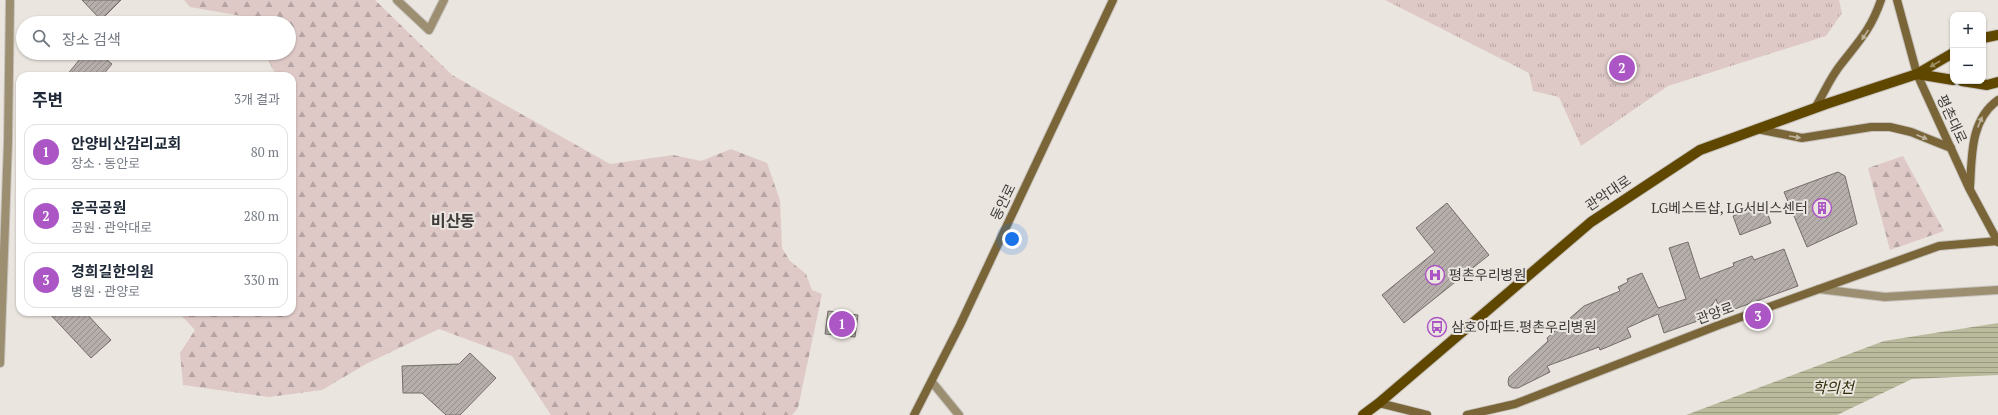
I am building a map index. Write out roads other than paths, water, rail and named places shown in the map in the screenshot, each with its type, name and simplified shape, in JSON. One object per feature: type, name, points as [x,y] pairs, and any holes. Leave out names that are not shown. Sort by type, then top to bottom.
[{"type":"main road","points":[[1986,37],[1998,35]]},
{"type":"main road","name":"관악대로","points":[[1363,415],[1380,403],[1591,222],[1700,150],[1815,108],[1917,74],[1950,55]]},
{"type":"main road","name":"관악대로","points":[[1917,74],[1950,80]]},
{"type":"main road","points":[[1981,84],[1987,85],[1998,82]]},
{"type":"street","points":[[0,363],[8,142],[10,0]]},
{"type":"street","points":[[397,0],[429,30],[444,0]]},
{"type":"street","name":"동안로","points":[[914,415],[932,382],[1114,0]]},
{"type":"street","points":[[1815,108],[1841,64],[1866,35],[1875,18],[1881,0]]},
{"type":"street","name":"평촌대로","points":[[1897,0],[1917,74],[1970,188],[1998,241]]},
{"type":"street","points":[[1970,188],[1975,134],[1983,115],[1991,105],[1998,100]]},
{"type":"street","points":[[1757,129],[1802,138],[1871,127],[1890,127],[1910,132],[1951,148]]},
{"type":"street","name":"관양로","points":[[1467,415],[1515,404],[1719,325],[1939,246],[1998,241]]},
{"type":"street","points":[[1819,289],[1885,297],[1998,290]]},
{"type":"street","points":[[932,382],[959,415]]},
{"type":"street","points":[[1380,403],[1427,415]]},
{"type":"water","name":"학의천","points":[[1998,323],[1998,375],[1912,379],[1837,415],[1686,415],[1884,341]]},
{"type":"place","name":"운곡공원","points":[[1622,68]]},
{"type":"place","name":"LG베스트샵, LG서비스센터","points":[[1822,208]]},
{"type":"place","name":"평촌우리병원","points":[[1435,275]]},
{"type":"place","name":"경희길한의원","points":[[1758,316]]},
{"type":"place","name":"안양비산감리교회","points":[[842,324]]},
{"type":"place","name":"삼호아파트.평촌우리병원","points":[[1437,327]]},
{"type":"district","name":"비산동","points":[[453,221]]}]
